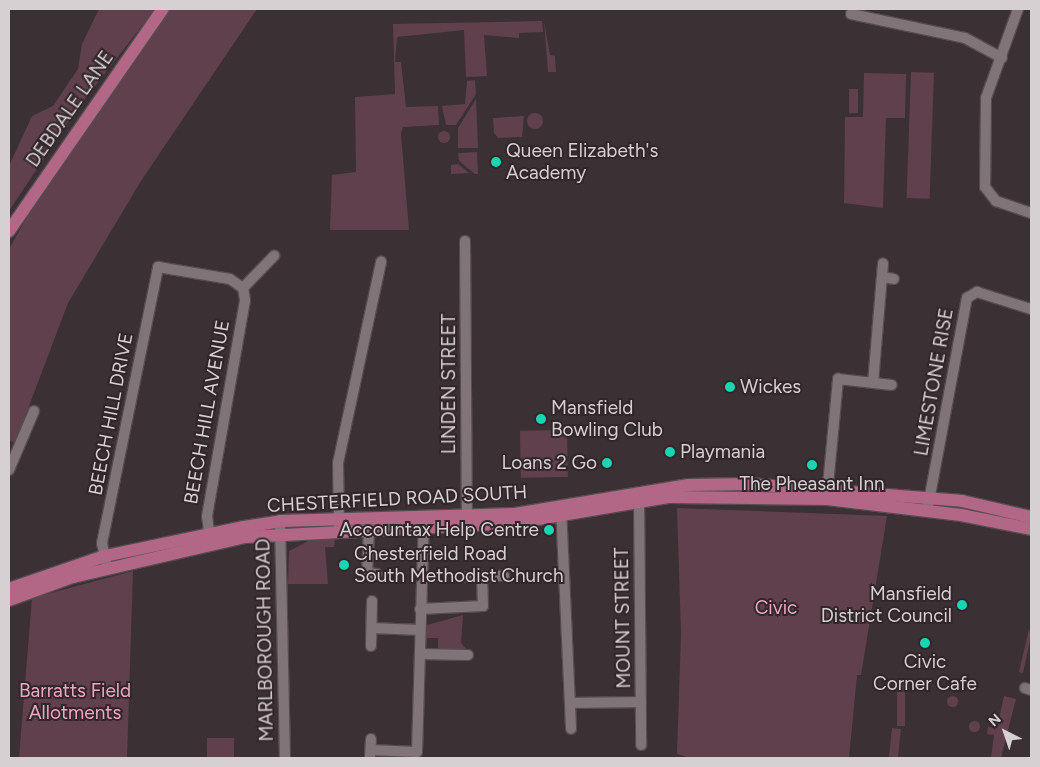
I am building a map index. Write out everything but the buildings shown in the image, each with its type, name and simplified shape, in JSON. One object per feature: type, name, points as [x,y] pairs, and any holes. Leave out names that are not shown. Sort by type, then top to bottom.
[{"type":"main road","name":"DEBDALE LANE","points":[[9,231],[163,9]]},
{"type":"main road","name":"CHESTERFIELD ROAD SOUTH","points":[[9,589],[106,562],[210,538],[280,527],[467,522],[561,511],[639,497],[828,494],[930,498],[1031,517]]},
{"type":"main road","name":"CHESTERFIELD ROAD SOUTH","points":[[828,494],[1031,529]]},
{"type":"main road","name":"CHESTERFIELD ROAD SOUTH","points":[[339,526],[369,531],[424,524]]},
{"type":"main road","name":"CHESTERFIELD ROAD SOUTH","points":[[9,600],[106,562]]},
{"type":"street","points":[[1018,9],[1002,58],[986,98],[985,187],[996,201],[1031,213]]},
{"type":"street","points":[[851,14],[965,38],[1002,58]]},
{"type":"street","points":[[871,30],[874,19]]},
{"type":"street","name":"LINDEN STREET","points":[[465,241],[467,522]]},
{"type":"street","points":[[242,288],[274,256]]},
{"type":"street","points":[[339,526],[338,463],[381,262]]},
{"type":"street","points":[[873,383],[883,263]]},
{"type":"street","name":"BEECH HILL DRIVE","points":[[106,562],[102,543],[158,267],[230,279],[242,288]]},
{"type":"street","points":[[882,277],[894,278]]},
{"type":"street","name":"BEECH HILL AVENUE","points":[[210,538],[207,516],[244,300],[242,288]]},
{"type":"street","name":"LIMESTONE RISE","points":[[927,511],[967,298],[977,292],[1031,309]]},
{"type":"street","points":[[828,494],[838,379],[892,385]]},
{"type":"street","points":[[9,470],[34,411]]},
{"type":"street","name":"MOUNT STREET","points":[[639,497],[641,745]]},
{"type":"street","points":[[561,511],[572,729]]},
{"type":"street","points":[[371,738],[370,754],[417,752],[424,524]]},
{"type":"street","name":"MARLBOROUGH ROAD","points":[[280,527],[285,758]]},
{"type":"street","points":[[369,531],[367,573],[377,574]]},
{"type":"street","points":[[467,577],[504,576]]},
{"type":"street","points":[[420,609],[483,606],[482,577]]},
{"type":"street","points":[[372,601],[372,646]]},
{"type":"street","points":[[372,628],[420,630]]},
{"type":"street","points":[[420,654],[468,655]]},
{"type":"street","points":[[570,702],[641,702]]},
{"type":"green space","points":[[99,9],[155,9],[74,113],[9,211],[9,166],[32,116],[53,106],[78,69],[82,44]]},
{"type":"green space","points":[[169,9],[257,9],[141,181],[68,303],[15,443],[9,440],[9,249],[40,194]]},
{"type":"green space","points":[[542,21],[543,32],[519,33],[519,38],[484,35],[487,76],[466,77],[464,30],[397,37],[395,62],[401,62],[406,107],[438,106],[439,125],[403,127],[401,134],[409,230],[330,230],[332,175],[356,172],[355,97],[395,94],[393,24]]},
{"type":"green space","points":[[544,21],[550,55],[555,56],[556,72],[548,72]]},
{"type":"green space","points":[[911,72],[934,73],[930,199],[907,198]]},
{"type":"green space","points":[[864,73],[906,74],[905,118],[886,118],[883,208],[844,203],[845,117],[863,117]]},
{"type":"green space","points":[[475,80],[476,94],[456,125],[446,125],[442,106],[465,104],[467,81]]},
{"type":"green space","points":[[849,89],[858,89],[858,113],[849,113]]},
{"type":"green space","points":[[476,99],[478,148],[458,148],[458,128]]},
{"type":"green space","points":[[535,113],[543,121],[535,129],[527,121]]},
{"type":"green space","points":[[524,116],[522,137],[498,138],[494,133],[493,118]]},
{"type":"green space","points":[[446,131],[449,132],[449,142],[442,143],[439,142],[438,135],[439,132]]},
{"type":"green space","points":[[477,152],[478,174],[475,174],[459,161],[458,153]]},
{"type":"green space","points":[[458,164],[469,173],[451,174],[451,165]]},
{"type":"green space","points":[[567,430],[568,477],[521,478],[520,431]]},
{"type":"green space","name":"Civic","points":[[677,508],[887,516],[861,675],[857,675],[849,758],[691,758],[677,754],[681,634]]},
{"type":"green space","points":[[335,538],[334,547],[325,547],[328,584],[288,584],[289,551],[312,539]]},
{"type":"green space","name":"Barratts Field Allotments","points":[[133,571],[127,758],[19,758],[32,598]]},
{"type":"green space","points":[[463,615],[461,643],[468,651],[438,650],[438,638],[427,638],[427,625]]},
{"type":"green space","points":[[1029,629],[1031,636],[1023,673],[1019,672]]},
{"type":"green space","points":[[897,682],[905,682],[905,726],[897,726]]},
{"type":"green space","points":[[952,695],[958,701],[952,707],[946,701]]},
{"type":"green space","points":[[1004,696],[1016,699],[1001,758],[991,758],[994,735],[987,734],[988,727],[997,728]]},
{"type":"green space","points":[[974,720],[980,726],[974,732],[968,726]]},
{"type":"green space","points":[[892,728],[901,729],[898,758],[889,758]]},
{"type":"green space","points":[[207,738],[234,738],[234,758],[207,758]]},
{"type":"place","name":"Queen Elizabeth's Academy","points":[[496,162]]},
{"type":"place","name":"Wickes","points":[[730,387]]},
{"type":"place","name":"Mansfield Bowling Club","points":[[541,419]]},
{"type":"place","name":"Playmania","points":[[670,452]]},
{"type":"place","name":"Loans 2 Go","points":[[607,463]]},
{"type":"place","name":"The Pheasant Inn","points":[[812,465]]},
{"type":"place","name":"Accountax Help Centre","points":[[549,530]]},
{"type":"place","name":"Chesterfield Road South Methodist Church","points":[[344,565]]},
{"type":"place","name":"Mansfield District Council","points":[[962,605]]},
{"type":"place","name":"Civic Corner Cafe","points":[[925,643]]}]
